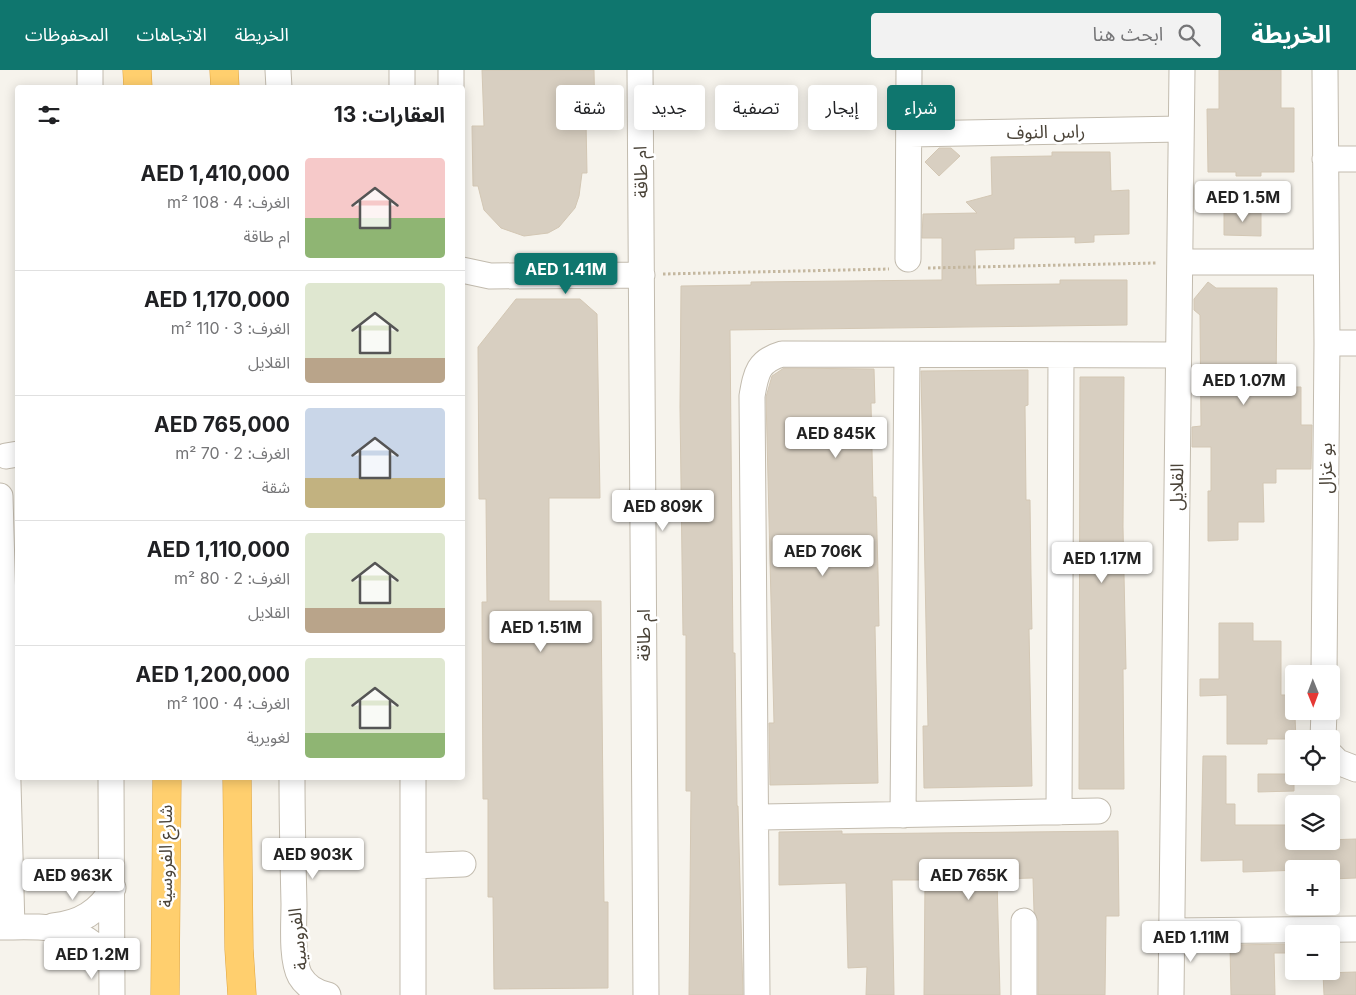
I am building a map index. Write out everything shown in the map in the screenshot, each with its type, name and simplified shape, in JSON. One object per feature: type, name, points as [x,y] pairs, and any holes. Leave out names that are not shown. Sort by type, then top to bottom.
[{"type":"highway","points":[[137,70],[138,85]]},
{"type":"highway","points":[[149,70],[150,85]]},
{"type":"highway","points":[[224,70],[225,85]]},
{"type":"highway","name":"شارع الفروسية","points":[[165,995],[167,780]]},
{"type":"highway","points":[[237,780],[239,949],[242,995]]},
{"type":"street","points":[[90,70],[90,85]]},
{"type":"street","points":[[278,70],[279,85]]},
{"type":"street","points":[[402,70],[402,85]]},
{"type":"street","points":[[451,70],[451,85]]},
{"type":"street","name":"ام طاقة","points":[[640,70],[646,995]]},
{"type":"street","points":[[908,259],[909,70]]},
{"type":"street","name":"القلايل","points":[[1171,995],[1182,70]]},
{"type":"street","name":"بو غزال","points":[[1324,665],[1325,70]]},
{"type":"street","name":"راس النوف","points":[[910,134],[1181,129]]},
{"type":"street","points":[[1325,159],[1356,159]]},
{"type":"street","points":[[1180,262],[1325,262]]},
{"type":"street","points":[[465,271],[490,276],[642,275]]},
{"type":"street","points":[[465,285],[490,276]]},
{"type":"street","points":[[1326,343],[1356,343]]},
{"type":"street","points":[[757,995],[752,406],[755,380],[761,365],[771,357],[782,354],[1178,355]]},
{"type":"street","points":[[903,815],[907,355]]},
{"type":"street","points":[[1058,812],[1061,356]]},
{"type":"street","points":[[0,496],[6,927],[61,928],[77,933],[97,946],[112,965]]},
{"type":"street","points":[[1340,763],[1356,768]]},
{"type":"street","points":[[111,780],[112,995]]},
{"type":"street","name":"الفروسية","points":[[292,780],[294,934],[298,970],[301,978],[324,994]]},
{"type":"street","points":[[413,780],[414,995]]},
{"type":"street","points":[[756,817],[1098,811]]},
{"type":"street","points":[[413,866],[464,864]]},
{"type":"street","points":[[43,927],[73,923],[85,917],[106,900],[113,888]]},
{"type":"street","points":[[1024,921],[1024,995]]},
{"type":"street","points":[[1172,931],[1356,929]]},
{"type":"building","points":[[482,70],[594,70],[594,85],[556,85],[556,130],[586,130],[587,173],[582,173],[579,196],[575,208],[559,227],[548,233],[524,236],[501,228],[484,210],[478,186],[473,186],[472,126],[484,126]]},
{"type":"building","points":[[1219,70],[1281,70],[1281,108],[1294,108],[1294,172],[1261,172],[1261,176],[1236,176],[1236,172],[1208,172],[1207,109],[1219,109]]},
{"type":"building","points":[[939,148],[951,148],[960,156],[939,176],[925,162]]},
{"type":"building","points":[[1052,152],[1110,152],[1111,191],[1129,190],[1129,234],[1094,235],[1094,242],[1075,243],[1075,237],[1014,238],[1014,249],[975,250],[976,285],[1060,284],[1060,280],[1127,280],[1127,325],[730,330],[733,653],[735,653],[737,806],[743,995],[689,995],[691,791],[686,791],[686,635],[683,635],[680,407],[681,286],[751,285],[751,282],[942,280],[942,238],[922,238],[923,214],[977,213],[966,202],[992,195],[991,157],[1052,156]]},
{"type":"building","points":[[1224,210],[1261,211],[1261,236],[1224,235]]},
{"type":"building","points":[[1208,282],[1216,288],[1277,288],[1276,387],[1301,387],[1301,425],[1312,425],[1311,469],[1276,469],[1276,483],[1263,483],[1264,522],[1238,522],[1238,540],[1208,541],[1208,491],[1211,491],[1211,447],[1192,447],[1192,427],[1201,426],[1200,315],[1194,310],[1194,299]]},
{"type":"building","points":[[516,299],[580,299],[597,314],[600,498],[549,498],[549,601],[601,601],[604,902],[608,902],[608,988],[494,989],[493,897],[488,897],[488,799],[483,799],[482,602],[487,602],[486,499],[479,499],[478,347]]},
{"type":"building","points":[[784,368],[874,369],[875,403],[871,403],[873,497],[876,497],[879,626],[875,626],[878,783],[770,785],[769,723],[774,723],[766,397],[772,376]]},
{"type":"building","points":[[1028,370],[1028,405],[1025,406],[1026,500],[1030,500],[1032,629],[1029,629],[1032,786],[924,788],[923,726],[928,726],[921,371]]},
{"type":"building","points":[[1080,377],[1124,377],[1123,527],[1126,669],[1123,669],[1124,789],[1079,789]]},
{"type":"building","points":[[1219,623],[1253,623],[1253,641],[1281,641],[1281,695],[1285,695],[1285,720],[1295,720],[1296,730],[1285,730],[1285,739],[1267,739],[1267,744],[1227,744],[1227,695],[1200,696],[1200,679],[1219,679]]},
{"type":"building","points":[[1203,756],[1226,756],[1226,804],[1235,804],[1235,825],[1285,825],[1285,850],[1340,850],[1340,840],[1356,839],[1356,878],[1340,879],[1340,860],[1285,860],[1285,871],[1243,872],[1243,860],[1201,861]]},
{"type":"building","points":[[1258,774],[1285,774],[1285,785],[1294,785],[1294,791],[1258,792]]},
{"type":"building","points":[[842,831],[842,834],[1118,831],[1119,916],[1106,916],[1105,995],[1038,995],[1038,921],[1034,911],[1033,878],[997,879],[1000,995],[924,995],[925,880],[892,880],[894,995],[866,995],[867,967],[848,968],[846,883],[779,885],[779,832]]},
{"type":"building","points":[[1285,944],[1285,953],[1274,953],[1275,995],[1231,995],[1230,945]]},
{"type":"building","points":[[1340,972],[1356,972],[1356,995],[1324,995],[1323,980],[1340,980]]}]
